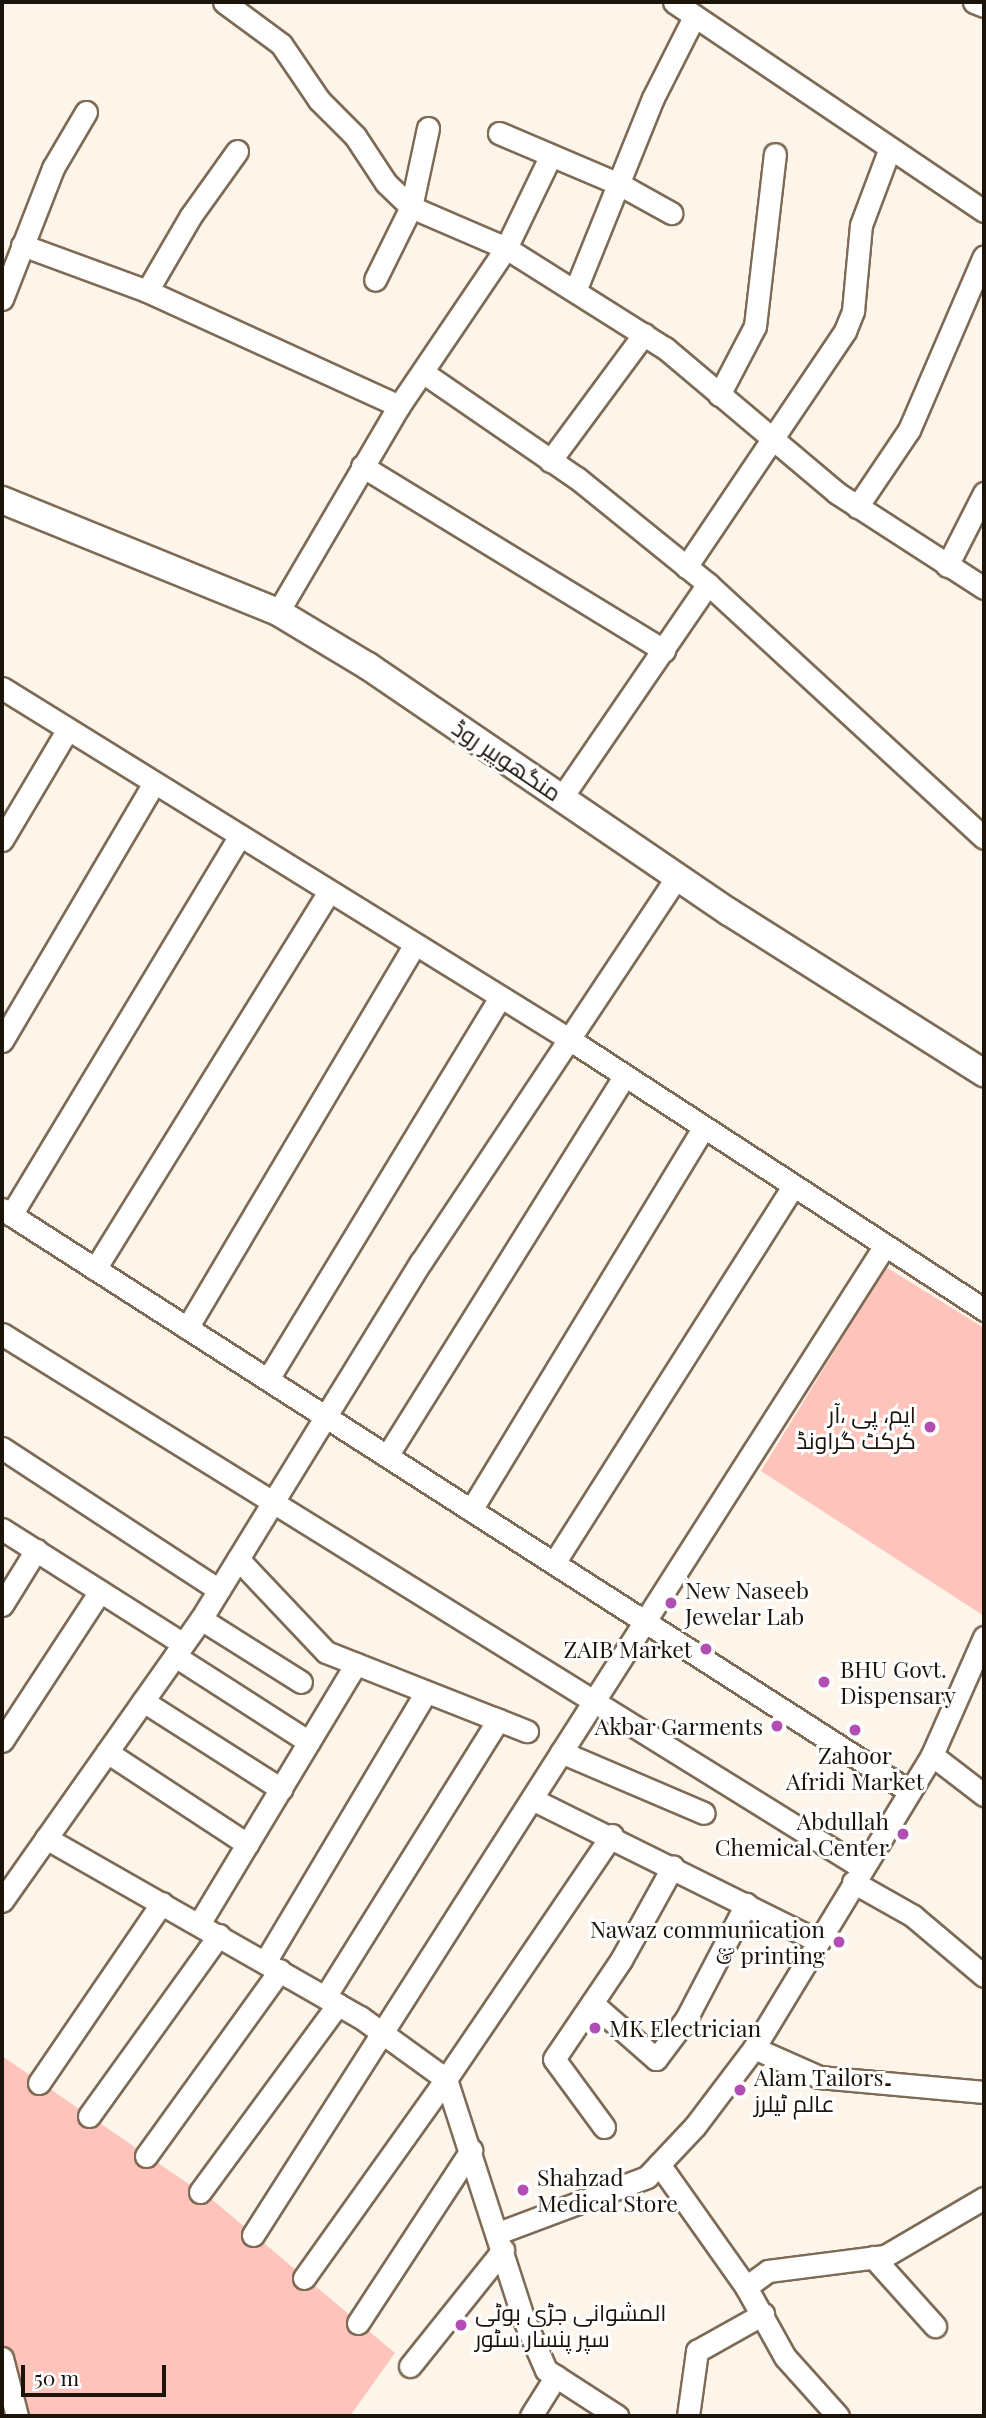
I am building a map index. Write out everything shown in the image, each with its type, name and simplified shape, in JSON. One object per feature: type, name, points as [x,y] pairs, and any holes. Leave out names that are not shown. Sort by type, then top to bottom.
[{"type":"main road","name":"منگھوپیر روڈ","points":[[2,500],[278,612],[368,666],[677,876],[984,1073]]},
{"type":"street","points":[[224,2],[281,44],[319,100],[355,136],[386,183],[411,207],[506,248],[644,334],[857,507],[984,588]]},
{"type":"street","points":[[674,2],[984,211]]},
{"type":"street","points":[[974,2],[984,5]]},
{"type":"street","points":[[575,290],[653,98],[694,17]]},
{"type":"street","points":[[3,291],[53,168],[86,112]]},
{"type":"street","points":[[375,280],[411,207],[428,128]]},
{"type":"street","points":[[499,133],[619,184],[671,213]]},
{"type":"street","points":[[686,567],[845,331],[853,311],[861,225],[890,148]]},
{"type":"street","points":[[147,291],[190,217],[237,151]]},
{"type":"street","points":[[719,395],[755,326],[775,154]]},
{"type":"street","points":[[278,612],[399,406],[424,373],[506,248],[551,155]]},
{"type":"street","points":[[22,245],[147,291],[399,406]]},
{"type":"street","points":[[857,507],[909,430],[984,256]]},
{"type":"street","points":[[550,461],[644,334]]},
{"type":"street","points":[[424,373],[550,461],[708,584],[984,838]]},
{"type":"street","points":[[362,466],[664,650]]},
{"type":"street","points":[[947,566],[984,493]]},
{"type":"street","points":[[562,797],[708,584]]},
{"type":"street","points":[[2,688],[569,1039],[984,1310]]},
{"type":"street","points":[[2,840],[68,729]]},
{"type":"street","points":[[2,1041],[155,783]]},
{"type":"street","points":[[240,836],[6,1212],[909,1791]]},
{"type":"street","points":[[2,1901],[201,1619],[326,1416],[677,876]]},
{"type":"street","points":[[95,1269],[329,892]]},
{"type":"street","points":[[187,1328],[414,945]]},
{"type":"street","points":[[268,1379],[500,997]]},
{"type":"street","points":[[387,1456],[624,1076]]},
{"type":"street","points":[[471,1510],[703,1128]]},
{"type":"street","points":[[554,1563],[793,1186]]},
{"type":"street","points":[[253,2235],[385,2035],[561,1752],[884,1247]]},
{"type":"street","points":[[2,1334],[271,1505],[593,1702],[857,1875],[914,1916],[984,1976]]},
{"type":"street","points":[[2,1448],[219,1590]]},
{"type":"street","points":[[2,1528],[100,1591],[309,1742]]},
{"type":"street","points":[[2,1605],[37,1550]]},
{"type":"street","points":[[238,1559],[326,1652],[527,1731]]},
{"type":"street","points":[[2,1741],[100,1591]]},
{"type":"street","points":[[201,1619],[301,1682]]},
{"type":"street","points":[[410,2366],[501,2241],[647,2177],[695,2126],[754,2048],[932,1755],[984,1637]]},
{"type":"street","points":[[199,1924],[356,1664]]},
{"type":"street","points":[[146,2156],[273,1966],[426,1692]]},
{"type":"street","points":[[143,1700],[281,1790]]},
{"type":"street","points":[[200,2192],[332,2001],[498,1720]]},
{"type":"street","points":[[107,1752],[247,1844]]},
{"type":"street","points":[[561,1752],[704,1813]]},
{"type":"street","points":[[932,1755],[984,1795]]},
{"type":"street","points":[[532,1799],[612,1835],[818,1941]]},
{"type":"street","points":[[304,2278],[446,2079],[612,1835]]},
{"type":"street","points":[[46,1838],[332,2001],[446,2079],[501,2241],[522,2315],[546,2370],[617,2416]]},
{"type":"street","points":[[604,2127],[554,2059],[592,2003],[673,1866]]},
{"type":"street","points":[[39,2083],[162,1903]]},
{"type":"street","points":[[592,2003],[656,2059],[686,2020],[746,1904]]},
{"type":"street","points":[[89,2116],[219,1935]]},
{"type":"street","points":[[754,2048],[819,2077],[984,2092]]},
{"type":"street","points":[[358,2323],[471,2150]]},
{"type":"street","points":[[659,2164],[746,2287],[785,2357],[838,2416]]},
{"type":"street","points":[[746,2287],[768,2271],[885,2256],[984,2198]]},
{"type":"street","points":[[873,2257],[935,2326]]},
{"type":"street","points":[[688,2416],[697,2351],[763,2314]]},
{"type":"street","points":[[3,2368],[17,2416]]},
{"type":"street","points":[[531,2416],[556,2376]]},
{"type":"shaded area","points":[[886,1267],[984,1328],[984,1616],[761,1471]]},
{"type":"shaded area","points":[[2,2056],[215,2202],[395,2353],[350,2416],[19,2416],[2,2356]]},
{"type":"place","name":"ایم، پی ،آر کرکٹ گراونڈ","points":[[930,1427]]},
{"type":"place","name":"New Naseeb Jewelar Lab","points":[[671,1603]]},
{"type":"place","name":"ZAIB Market","points":[[706,1649]]},
{"type":"place","name":"BHU Govt. Dispensary","points":[[824,1682]]},
{"type":"place","name":"Akbar Garments","points":[[777,1726]]},
{"type":"place","name":"Zahoor Afridi Market","points":[[855,1730]]},
{"type":"place","name":"Abdullah Chemical Center","points":[[903,1834]]},
{"type":"place","name":"Nawaz communication & printing","points":[[839,1942]]},
{"type":"place","name":"MK Electrician","points":[[595,2028]]},
{"type":"place","name":"Alam Tailors۔ عالم ٹیلرز","points":[[740,2090]]},
{"type":"place","name":"Shahzad Medical Store","points":[[523,2190]]},
{"type":"place","name":"المشوانی جڑی بوٹی سپر پنسار سٹور","points":[[461,2325]]}]
